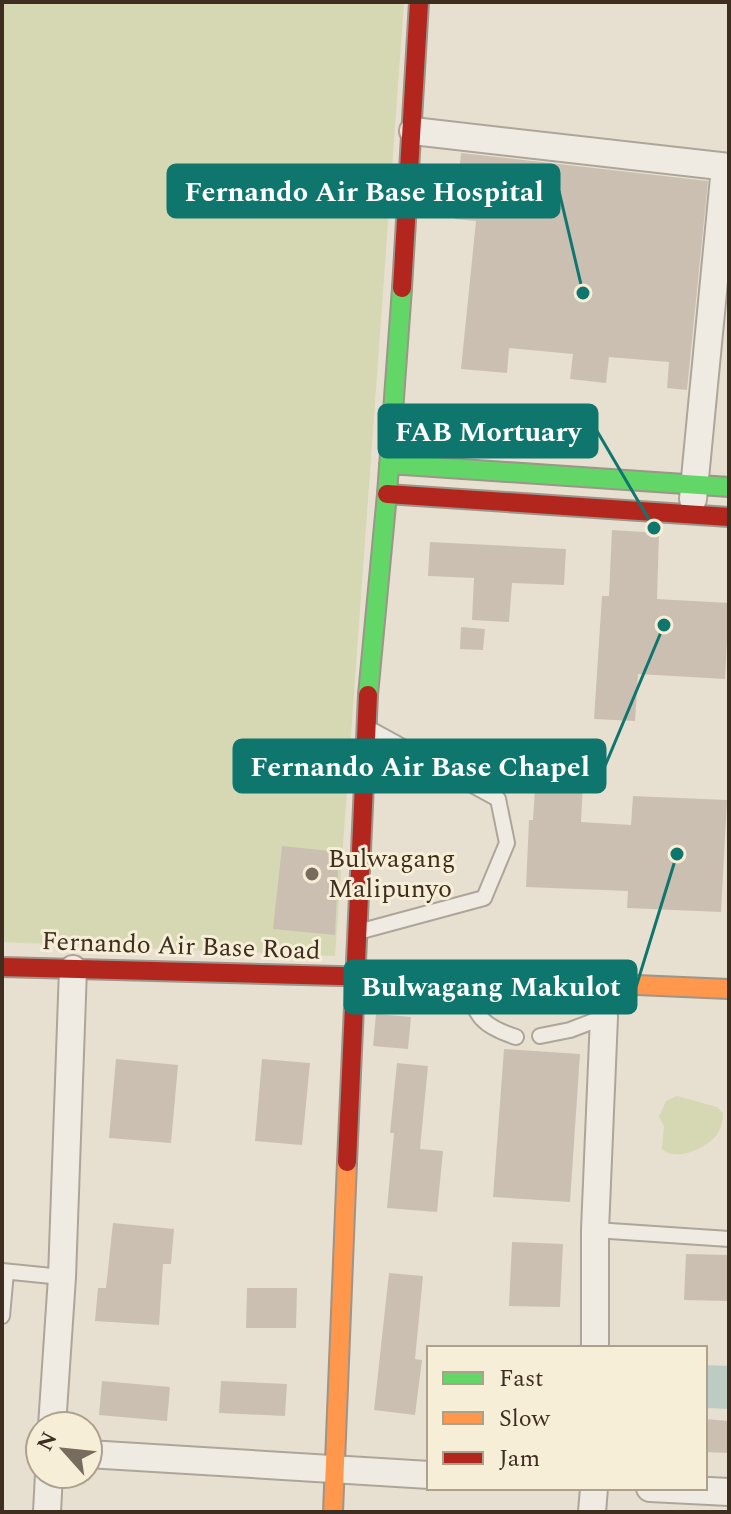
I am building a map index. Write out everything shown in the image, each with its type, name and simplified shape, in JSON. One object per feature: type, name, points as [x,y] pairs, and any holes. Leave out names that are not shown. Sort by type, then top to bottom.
[{"type":"street","name":"Fernando Air Base Road","points":[[2,967],[355,977],[365,726],[387,494],[419,2]]},
{"type":"street","points":[[413,131],[727,167],[692,515]]},
{"type":"street","points":[[389,464],[729,487]]},
{"type":"street","points":[[482,500],[483,470]]},
{"type":"street","points":[[387,494],[729,517]]},
{"type":"street","points":[[53,1410],[62,1277],[73,969]]},
{"type":"street","points":[[333,1512],[355,977],[463,977],[729,989]]},
{"type":"street","points":[[595,1346],[595,1230],[604,1017],[602,984]]},
{"type":"street","points":[[104,1455],[427,1475]]},
{"type":"street","points":[[47,1512],[48,1490]]},
{"type":"street","points":[[592,1512],[594,1490]]},
{"type":"street","points":[[690,1490],[729,1492]]},
{"type":"lane","points":[[358,932],[484,898],[507,843],[498,799],[365,726]]},
{"type":"lane","points":[[463,977],[476,1011],[492,1029],[516,1037]]},
{"type":"lane","points":[[540,1036],[570,1030],[604,1017]]},
{"type":"lane","points":[[595,1230],[729,1239]]},
{"type":"lane","points":[[2,1316],[4,1271],[62,1277]]},
{"type":"green space","points":[[2,2],[404,2],[335,956],[2,942]]},
{"type":"green space","points":[[677,1096],[717,1107],[723,1113],[715,1137],[697,1149],[682,1154],[668,1153],[662,1149],[664,1126],[659,1117],[666,1101]]},
{"type":"shaded area","points":[[707,1365],[729,1366],[729,1409],[707,1408]]},
{"type":"building","points":[[461,153],[708,181],[687,390],[667,388],[669,362],[609,357],[606,383],[570,379],[573,354],[509,348],[507,373],[461,369],[476,221],[455,219]]},
{"type":"building","points":[[612,530],[659,533],[657,599],[729,603],[725,679],[638,674],[635,721],[594,719],[602,596],[609,596]]},
{"type":"building","points":[[430,542],[566,549],[564,585],[512,583],[509,622],[472,620],[474,578],[428,576]]},
{"type":"building","points":[[461,627],[485,629],[483,650],[460,649]]},
{"type":"building","points":[[538,741],[585,744],[581,822],[631,825],[633,796],[727,800],[721,912],[627,908],[628,891],[526,887],[529,820],[533,820]]},
{"type":"building","name":"Bulwagang Malipunyo","points":[[282,846],[339,852],[335,935],[273,929]]},
{"type":"building","points":[[376,1014],[411,1017],[408,1049],[373,1046]]},
{"type":"building","points":[[504,1049],[580,1054],[570,1202],[493,1197]]},
{"type":"building","points":[[116,1059],[178,1065],[171,1143],[109,1138]]},
{"type":"building","points":[[262,1059],[310,1063],[302,1145],[255,1141]]},
{"type":"building","points":[[397,1063],[428,1066],[420,1149],[443,1151],[437,1212],[387,1208]]},
{"type":"building","points":[[113,1223],[174,1229],[171,1264],[163,1264],[159,1325],[95,1321],[98,1288],[106,1288]]},
{"type":"building","points":[[512,1242],[563,1244],[560,1307],[509,1306]]},
{"type":"building","points":[[686,1254],[729,1255],[729,1301],[684,1300]]},
{"type":"building","points":[[389,1273],[423,1276],[415,1359],[422,1360],[415,1415],[374,1410]]},
{"type":"building","points":[[247,1288],[297,1288],[296,1328],[246,1328]]},
{"type":"building","points":[[102,1381],[170,1387],[167,1421],[104,1415],[104,1410],[99,1410]]},
{"type":"building","points":[[221,1381],[287,1384],[285,1416],[219,1413]]},
{"type":"building","points":[[707,1419],[729,1421],[729,1453],[707,1452]]},
{"type":"traffic: fast","points":[[368,695],[402,288]]},
{"type":"traffic: fast","points":[[389,464],[729,487]]},
{"type":"traffic: slow","points":[[567,982],[729,989]]},
{"type":"traffic: slow","points":[[333,1512],[347,1162]]},
{"type":"traffic: jam","points":[[402,288],[419,2]]},
{"type":"traffic: jam","points":[[387,494],[729,517]]},
{"type":"traffic: jam","points":[[347,1162],[368,695]]},
{"type":"traffic: jam","points":[[2,967],[567,982]]},
{"type":"place","name":"Fernando Air Base Hospital","points":[[583,293]]},
{"type":"place","name":"FAB Mortuary","points":[[654,528]]},
{"type":"place","name":"Fernando Air Base Chapel","points":[[664,625]]},
{"type":"place","name":"Bulwagang Makulot","points":[[677,854]]},
{"type":"place","name":"Bulwagang Malipunyo","points":[[312,874]]}]
